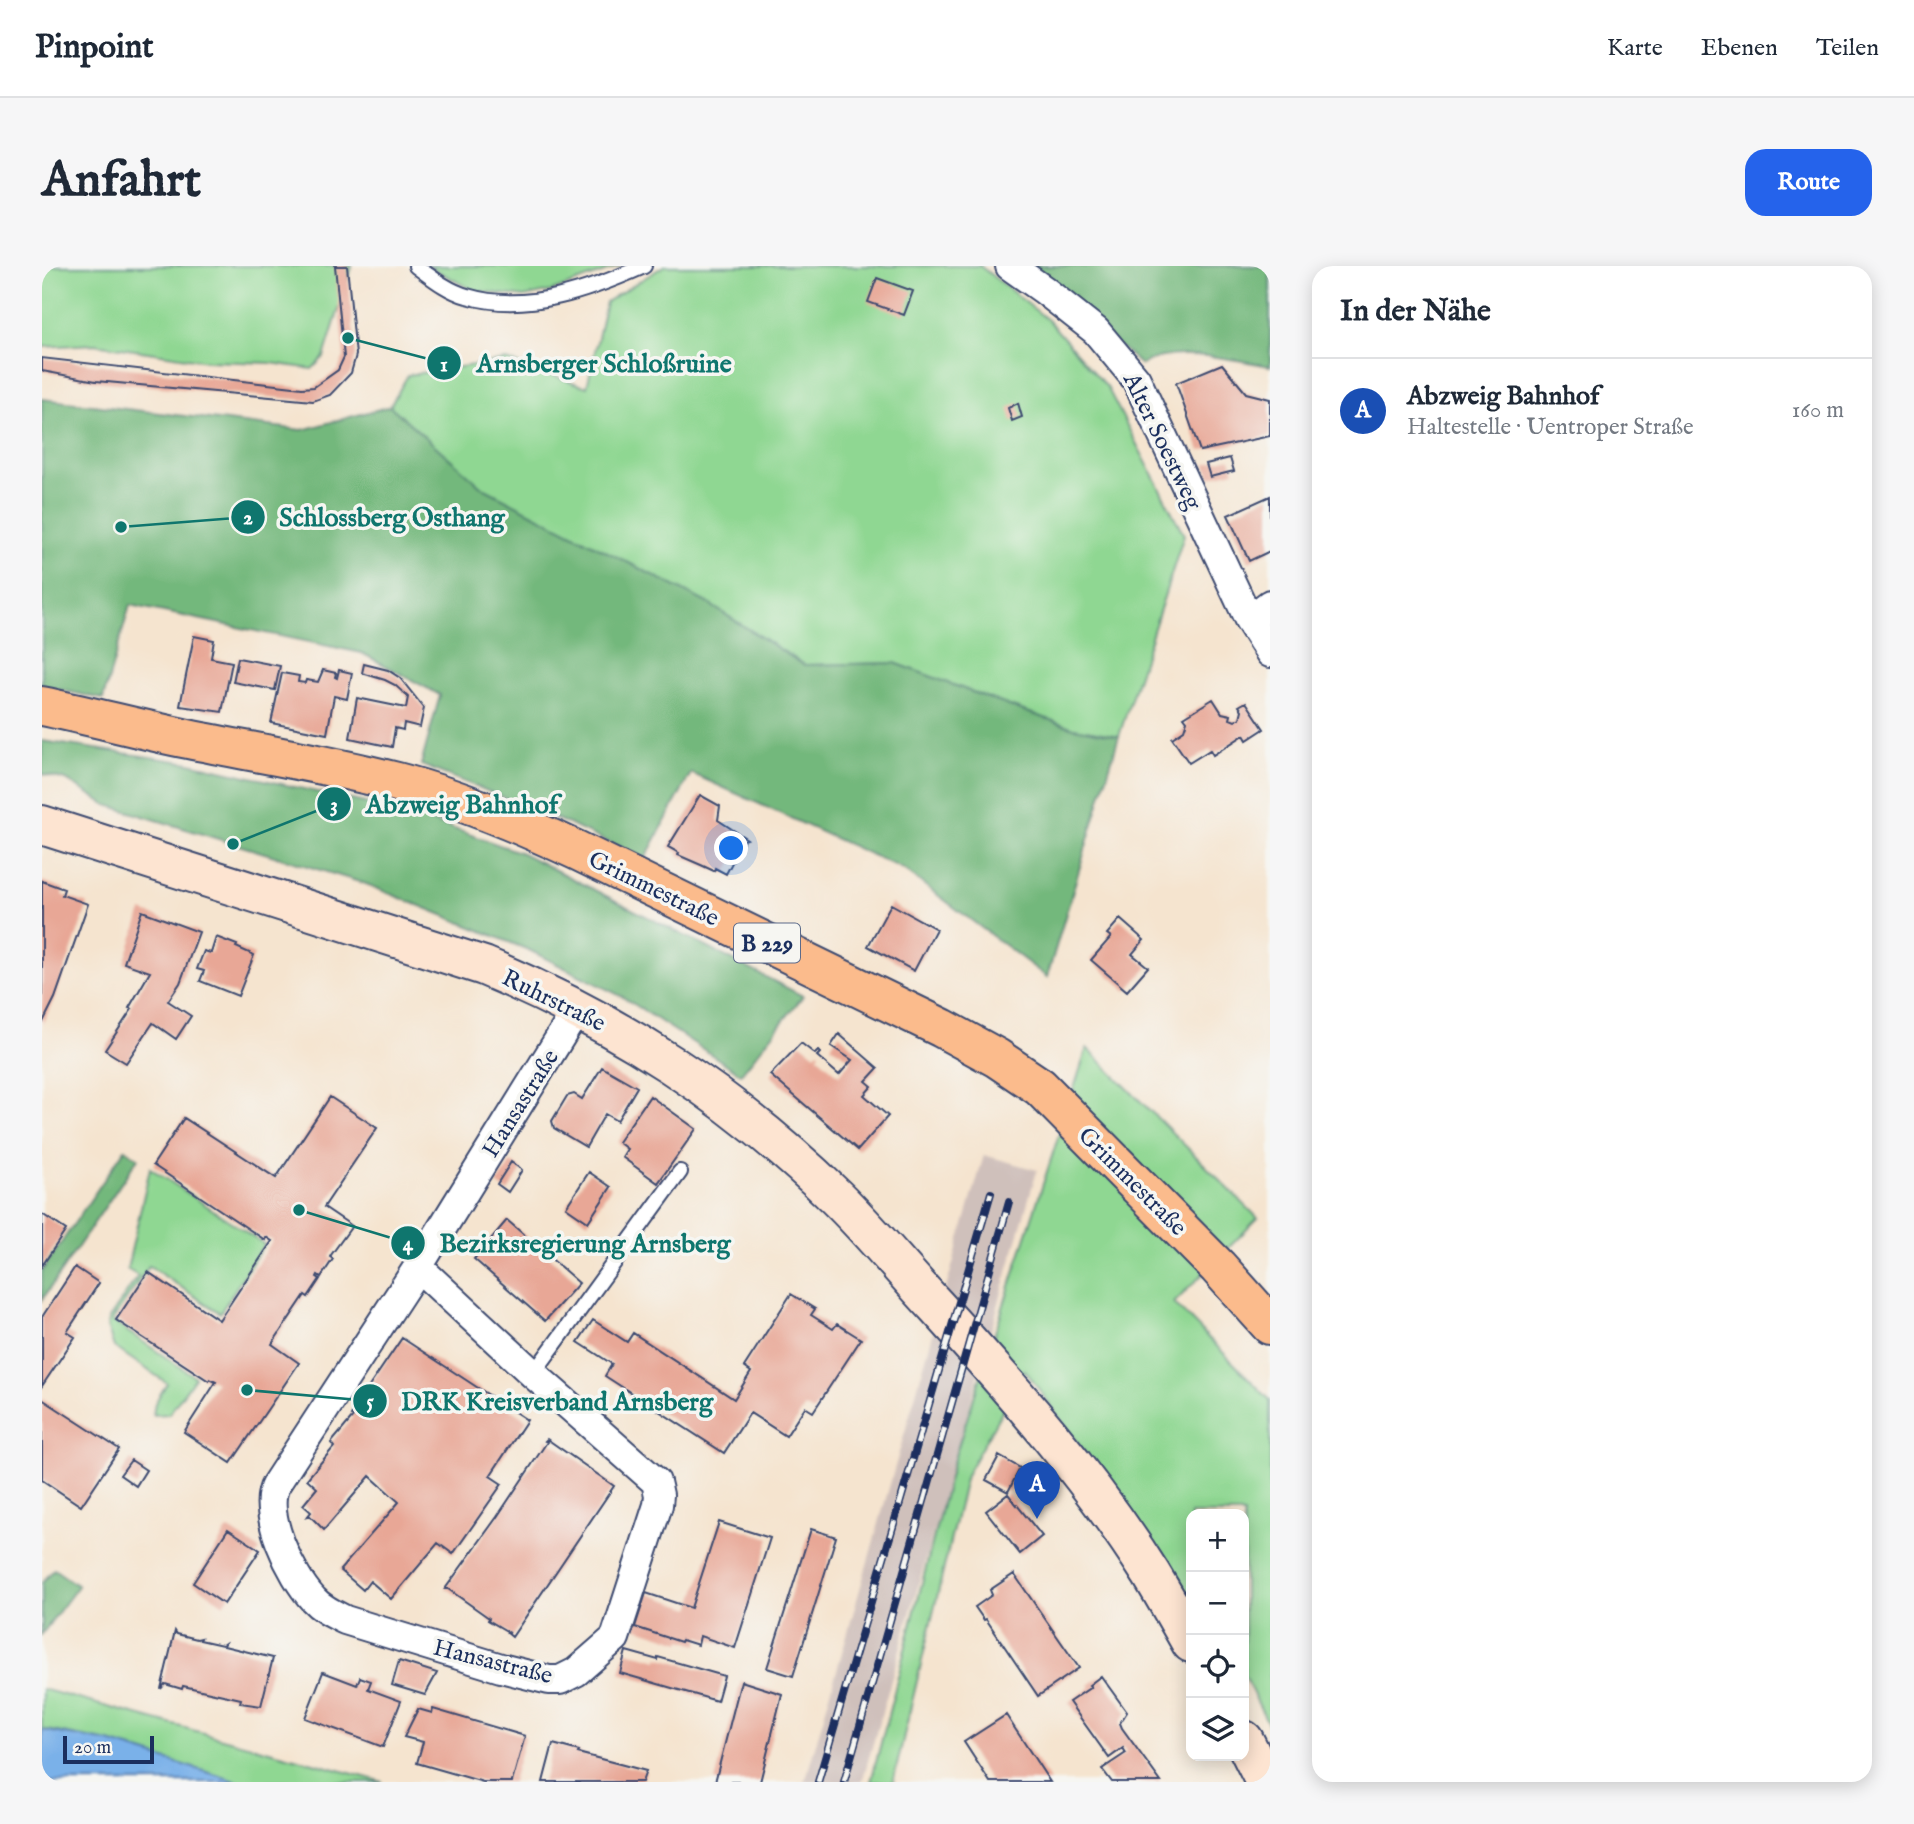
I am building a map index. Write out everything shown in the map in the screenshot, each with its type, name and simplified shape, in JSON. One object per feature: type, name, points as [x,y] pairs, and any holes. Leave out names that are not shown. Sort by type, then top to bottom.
[{"type":"main road","name":"Grimmestraße","points":[[42,706],[396,782],[509,821],[576,849],[942,1028],[997,1058],[1040,1087],[1218,1267],[1270,1325]]},
{"type":"main road","name":"Ruhrstraße","points":[[42,825],[484,966],[637,1042],[701,1083],[768,1135],[837,1198],[1021,1401],[1079,1473],[1150,1573],[1186,1635]]},
{"type":"main road","points":[[1249,1750],[1265,1782]]},
{"type":"street","name":"Alter Soestweg","points":[[1010,266],[1096,331],[1136,379],[1259,612],[1270,653]]},
{"type":"street","name":"Hansastraße","points":[[418,1267],[533,1374],[656,1482],[658,1505],[615,1637],[567,1677],[549,1680],[500,1668],[345,1620],[320,1606],[299,1581],[287,1556],[271,1516],[271,1492],[418,1267],[577,1010]]},
{"type":"lane","points":[[416,266],[464,296],[513,303],[580,292],[644,266]]},
{"type":"lane","points":[[533,1374],[680,1172]]},
{"type":"shaded area","points":[[984,1155],[1037,1170],[862,1782],[805,1782]]},
{"type":"green space","points":[[42,266],[352,267],[324,357],[312,369],[271,363],[207,361],[95,344],[42,347]]},
{"type":"green space","points":[[428,266],[621,266],[552,291],[524,297],[473,290]]},
{"type":"green space","points":[[664,266],[980,266],[1048,320],[1107,387],[1184,535],[1119,736],[1074,728],[895,663],[805,665],[709,604],[483,488],[390,406],[408,375],[506,360],[587,387],[606,302]]},
{"type":"green space","points":[[1027,266],[1270,266],[1270,366],[1186,355],[1154,359],[1141,365]]},
{"type":"green space","points":[[42,399],[302,430],[390,406],[483,488],[709,604],[804,665],[895,663],[1074,728],[1119,736],[1047,977],[903,869],[691,773],[645,859],[546,814],[421,765],[440,695],[362,653],[130,605],[103,699],[42,686]]},
{"type":"green space","points":[[42,741],[190,763],[409,813],[522,853],[803,996],[741,1074],[623,997],[531,951],[366,884],[107,805],[66,780],[42,774]]},
{"type":"green space","points":[[1087,1048],[1258,1218],[1174,1303],[1270,1400],[1270,1727],[1249,1686],[1249,1509],[1186,1509],[1186,1593],[1025,1370],[966,1475],[893,1782],[871,1782],[953,1462]]},
{"type":"green space","points":[[125,1149],[138,1158],[42,1300],[42,1271]]},
{"type":"green space","points":[[150,1168],[264,1244],[220,1313],[149,1266],[112,1321],[195,1377],[169,1414],[153,1415],[155,1403],[167,1383],[114,1347],[107,1327],[109,1319],[138,1276],[127,1269]]},
{"type":"green space","points":[[54,1569],[78,1586],[42,1634],[42,1583]]},
{"type":"green space","points":[[42,1689],[383,1782],[239,1782],[109,1742],[42,1729]]},
{"type":"water","points":[[42,1730],[109,1742],[239,1782],[42,1782]]},
{"type":"building","points":[[335,266],[347,266],[356,355],[351,373],[330,395],[313,401],[96,381],[42,371],[42,358],[302,388],[314,387],[338,370],[344,357]]},
{"type":"building","points":[[877,278],[913,291],[904,315],[868,302]]},
{"type":"building","points":[[1222,364],[1246,393],[1270,399],[1270,436],[1200,451],[1176,383]]},
{"type":"building","points":[[1018,403],[1022,417],[1012,421],[1008,408]]},
{"type":"building","points":[[1230,458],[1234,471],[1210,477],[1206,464]]},
{"type":"building","points":[[1270,496],[1270,551],[1249,561],[1228,515]]},
{"type":"building","points":[[194,636],[214,640],[211,658],[232,662],[222,712],[180,706]]},
{"type":"building","points":[[238,658],[280,666],[275,690],[233,682]]},
{"type":"building","points":[[364,664],[388,670],[400,678],[424,708],[420,727],[404,723],[403,730],[395,728],[392,747],[350,738],[357,698],[406,708],[408,697],[395,685],[362,673]]},
{"type":"building","points":[[323,670],[336,673],[337,678],[339,670],[352,673],[347,699],[334,696],[327,734],[271,723],[282,673],[299,676],[298,682],[305,683],[306,680],[318,682]]},
{"type":"building","points":[[1213,699],[1222,713],[1231,715],[1230,719],[1235,721],[1240,718],[1242,710],[1239,706],[1246,702],[1264,729],[1247,740],[1244,735],[1213,755],[1210,750],[1189,763],[1172,738],[1184,730],[1187,721],[1184,717]]},
{"type":"building","points":[[700,795],[720,806],[718,820],[747,839],[726,874],[678,855],[679,853],[668,847]]},
{"type":"building","points":[[42,881],[64,889],[62,895],[88,904],[55,998],[42,1024]]},
{"type":"building","points":[[891,904],[936,929],[914,971],[868,946]]},
{"type":"building","points":[[142,911],[199,932],[180,983],[168,1001],[191,1016],[176,1039],[153,1023],[126,1063],[105,1050],[132,1009],[129,1008],[150,972],[124,963]]},
{"type":"building","points":[[1120,919],[1144,940],[1132,954],[1148,967],[1127,991],[1091,960],[1111,937],[1107,934]]},
{"type":"building","points":[[216,937],[254,955],[238,996],[200,981],[204,971],[197,969],[204,951],[211,953]]},
{"type":"building","points":[[839,1034],[878,1068],[866,1081],[872,1086],[864,1095],[888,1116],[858,1150],[770,1075],[801,1043],[815,1054],[818,1051],[820,1053],[817,1056],[839,1075],[852,1060],[831,1046]]},
{"type":"building","points":[[602,1067],[637,1087],[617,1121],[605,1114],[586,1147],[554,1128],[552,1121],[567,1096],[574,1094],[582,1099]]},
{"type":"building","points":[[650,1096],[696,1129],[658,1183],[622,1157],[627,1149],[618,1142]]},
{"type":"building","points":[[330,1097],[377,1128],[324,1207],[352,1226],[331,1255],[333,1259],[321,1277],[318,1275],[320,1279],[308,1297],[305,1295],[272,1344],[299,1363],[231,1463],[184,1432],[216,1382],[210,1379],[209,1381],[116,1320],[148,1272],[219,1320],[272,1241],[266,1237],[265,1240],[153,1165],[184,1118],[276,1178]]},
{"type":"building","points":[[511,1162],[522,1170],[508,1192],[497,1184]]},
{"type":"building","points":[[589,1172],[611,1187],[588,1222],[566,1207]]},
{"type":"building","points":[[42,1214],[66,1230],[42,1266]]},
{"type":"building","points":[[507,1220],[579,1283],[545,1321],[474,1259]]},
{"type":"building","points":[[75,1267],[99,1283],[67,1332],[75,1337],[42,1386],[42,1317]]},
{"type":"building","points":[[791,1294],[815,1309],[811,1315],[833,1329],[837,1324],[861,1339],[813,1412],[805,1407],[786,1436],[750,1413],[724,1453],[605,1376],[612,1364],[578,1342],[593,1320],[627,1342],[633,1333],[734,1399],[751,1372],[744,1367]]},
{"type":"building","points":[[402,1338],[527,1420],[490,1476],[502,1484],[453,1554],[438,1543],[391,1599],[370,1581],[363,1590],[340,1570],[399,1502],[370,1476],[324,1530],[310,1516],[307,1517],[311,1512],[303,1505],[317,1488],[307,1479],[334,1447],[331,1443],[353,1417],[351,1416],[364,1394]]},
{"type":"building","points":[[42,1399],[119,1449],[81,1506],[42,1480]]},
{"type":"building","points":[[547,1439],[614,1486],[512,1637],[445,1589],[497,1517]]},
{"type":"building","points":[[999,1456],[1020,1468],[1008,1492],[986,1480]]},
{"type":"building","points":[[131,1460],[146,1470],[136,1486],[120,1475]]},
{"type":"building","points":[[1008,1494],[1042,1536],[1020,1554],[986,1511]]},
{"type":"building","points":[[719,1522],[770,1538],[735,1648],[700,1636],[698,1645],[682,1640],[681,1642],[635,1627],[646,1593],[691,1608]]},
{"type":"building","points":[[228,1529],[260,1550],[224,1604],[193,1583]]},
{"type":"building","points":[[811,1529],[836,1537],[793,1676],[767,1668]]},
{"type":"building","points":[[1014,1574],[1079,1668],[1038,1696],[975,1607],[992,1595],[990,1590]]},
{"type":"building","points":[[175,1631],[177,1634],[222,1645],[225,1643],[224,1646],[273,1658],[261,1706],[240,1703],[241,1699],[183,1686],[182,1689],[165,1684],[161,1689]]},
{"type":"building","points":[[626,1651],[724,1676],[717,1701],[620,1673]]},
{"type":"building","points":[[399,1661],[437,1673],[425,1695],[392,1685]]},
{"type":"building","points":[[323,1672],[357,1685],[360,1677],[371,1681],[368,1689],[401,1701],[383,1747],[305,1718]]},
{"type":"building","points":[[1101,1676],[1127,1712],[1120,1723],[1122,1728],[1161,1782],[1112,1782],[1102,1769],[1126,1753],[1123,1748],[1109,1758],[1069,1702],[1091,1687],[1089,1685]]},
{"type":"building","points":[[741,1681],[782,1694],[760,1782],[715,1782]]},
{"type":"building","points":[[418,1709],[432,1713],[433,1709],[525,1736],[512,1782],[483,1782],[417,1763],[423,1742],[404,1737]]},
{"type":"building","points":[[1006,1715],[1050,1782],[990,1782],[964,1742]]},
{"type":"building","points":[[553,1744],[646,1771],[642,1782],[543,1782]]},
{"type":"railway","points":[[818,1782],[991,1193]]},
{"type":"railway","points":[[844,1782],[1009,1202]]},
{"type":"place","name":"Arnsberger Schloßruine","points":[[348,338]]},
{"type":"place","name":"Schlossberg Osthang","points":[[121,527]]},
{"type":"place","name":"Abzweig Bahnhof","points":[[233,844]]},
{"type":"place","name":"Bezirksregierung Arnsberg","points":[[299,1210]]},
{"type":"place","name":"DRK Kreisverband Arnsberg","points":[[247,1390]]},
{"type":"place","name":"Abzweig Bahnhof","points":[[1037,1519]]}]
